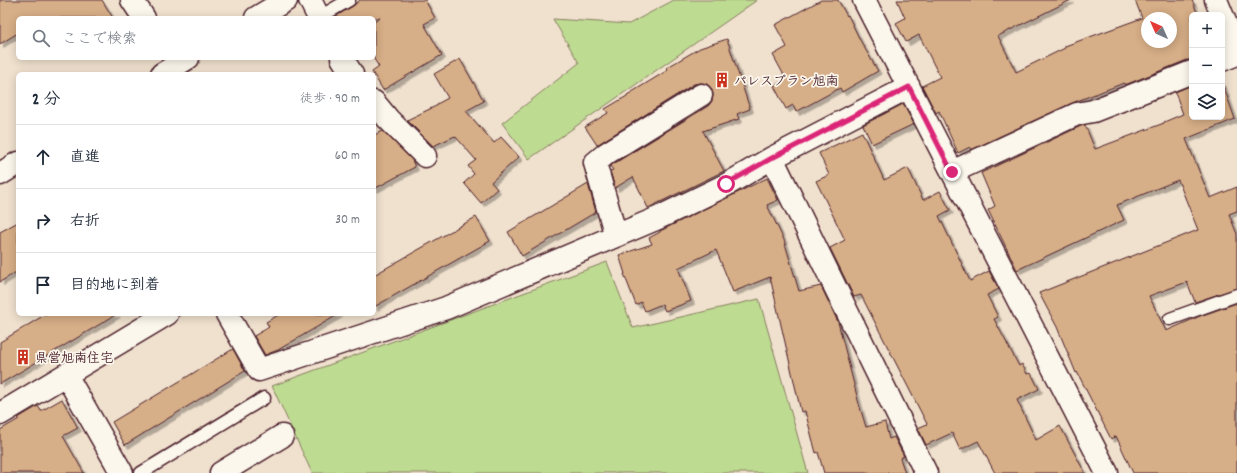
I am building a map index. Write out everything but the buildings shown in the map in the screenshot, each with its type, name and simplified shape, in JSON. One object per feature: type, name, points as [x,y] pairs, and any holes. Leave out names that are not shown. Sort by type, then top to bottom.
[{"type":"street","points":[[132,0],[143,16]]},
{"type":"street","points":[[259,16],[286,0]]},
{"type":"street","points":[[310,0],[318,16]]},
{"type":"street","points":[[864,0],[1107,473]]},
{"type":"street","points":[[1216,0],[1237,51]]},
{"type":"street","points":[[1225,59],[1237,54]]},
{"type":"street","points":[[343,60],[351,72]]},
{"type":"street","points":[[952,172],[1077,114],[1093,111],[1189,73]]},
{"type":"street","points":[[228,316],[259,370],[446,308],[658,218],[726,184],[772,158],[909,87]]},
{"type":"street","points":[[616,236],[594,164],[607,152],[701,96]]},
{"type":"street","points":[[376,104],[388,119],[425,156]]},
{"type":"street","points":[[772,158],[926,473]]},
{"type":"street","points":[[0,174],[16,164]]},
{"type":"street","points":[[0,414],[164,316]]},
{"type":"street","points":[[66,375],[122,473]]},
{"type":"street","points":[[221,473],[282,436]]},
{"type":"lane","points":[[322,16],[349,0]]},
{"type":"lane","points":[[1170,319],[1237,295]]},
{"type":"lane","points":[[141,473],[264,398]]},
{"type":"green space","points":[[674,0],[757,0],[529,159],[502,123],[579,63],[553,19],[629,24]]},
{"type":"green space","points":[[607,262],[633,328],[759,299],[808,473],[312,473],[272,386]]},
{"type":"place","name":"パレスブラン旭南","points":[[722,80]]},
{"type":"place","name":"県営旭南住宅","points":[[23,357]]},
{"type":"route","points":[[726,184],[772,158],[909,87],[952,172]]}]
